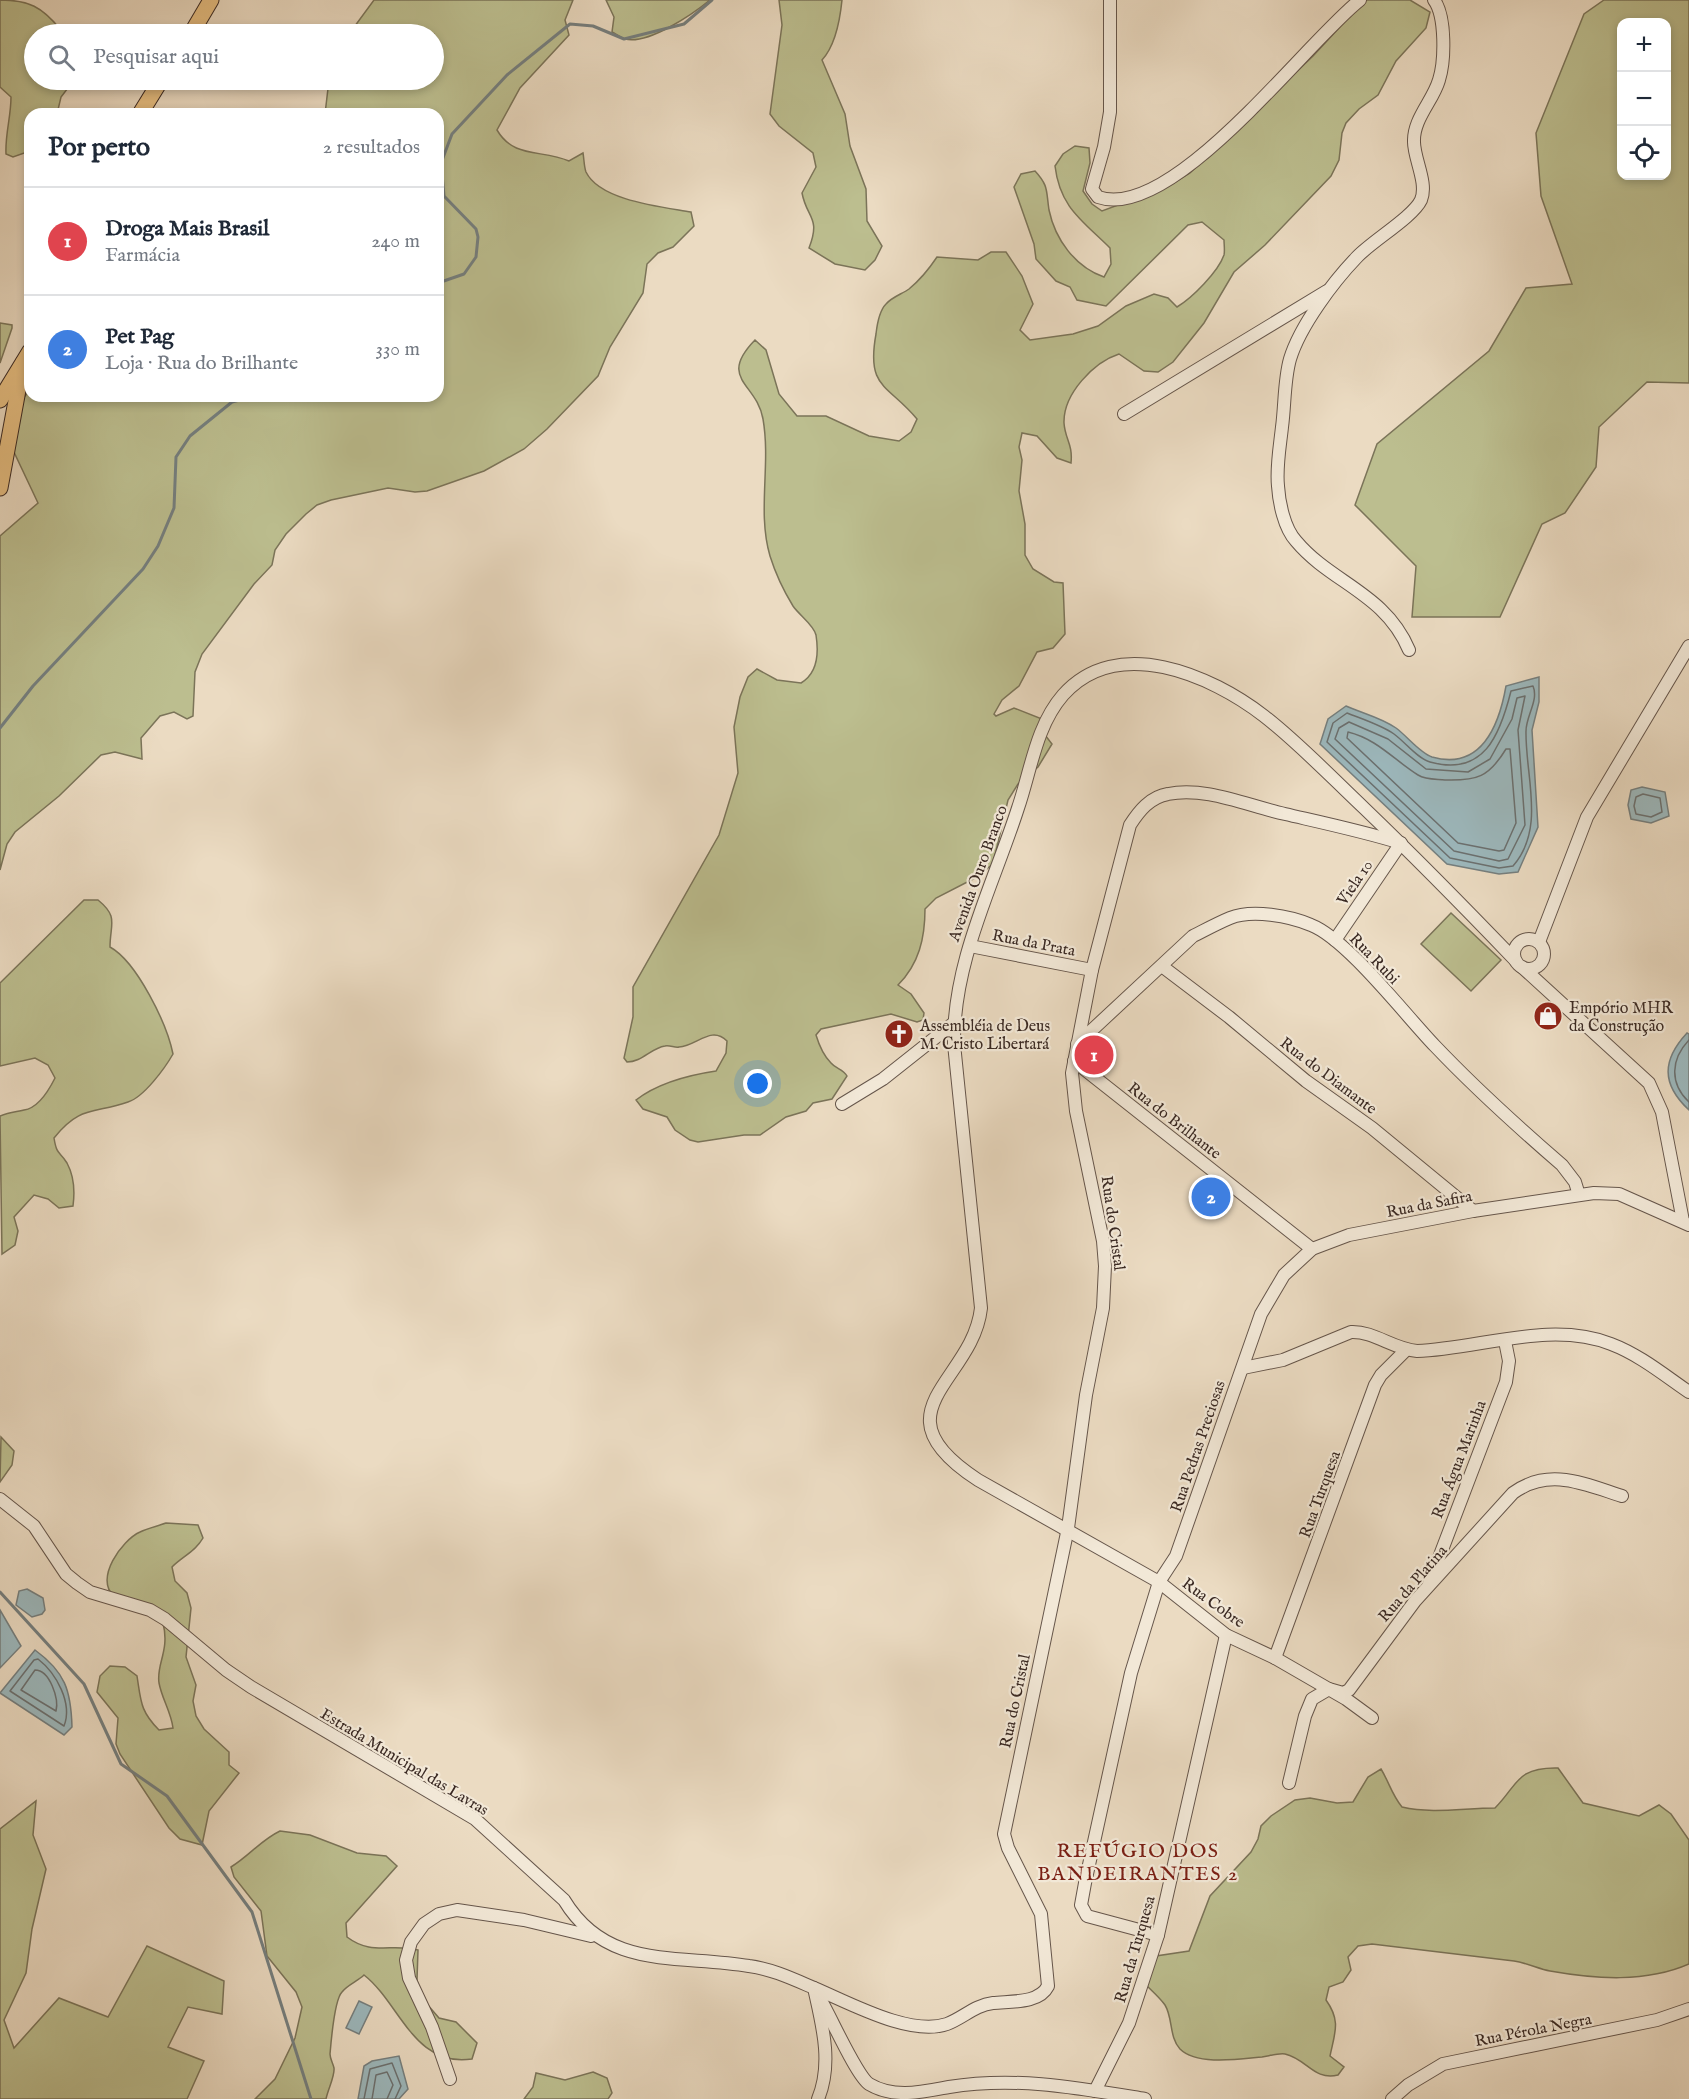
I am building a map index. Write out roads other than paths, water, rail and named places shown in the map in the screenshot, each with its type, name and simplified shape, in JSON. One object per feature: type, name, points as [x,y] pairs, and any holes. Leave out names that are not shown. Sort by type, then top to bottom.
[{"type":"main road","points":[[197,24],[211,0]]},
{"type":"main road","points":[[144,108],[155,90]]},
{"type":"main road","points":[[0,400],[24,360]]},
{"type":"main road","points":[[1,480],[24,367]]},
{"type":"street","points":[[1110,0],[1110,111],[1104,147],[1092,189],[1098,197],[1116,201],[1157,186],[1227,136],[1310,46],[1360,0]]},
{"type":"street","points":[[1408,650],[1402,633],[1360,589],[1323,565],[1294,540],[1286,521],[1278,485],[1279,457],[1290,360],[1302,333],[1331,289],[1356,258],[1415,209],[1422,198],[1414,142],[1416,128],[1440,80],[1442,25],[1439,6],[1434,0]]},
{"type":"street","points":[[1124,414],[1331,289]]},
{"type":"street","points":[[1539,942],[1587,817],[1689,646]]},
{"type":"street","name":"Avenida Ouro Branco","points":[[1068,1528],[965,1471],[941,1448],[930,1413],[934,1396],[970,1346],[976,1332],[981,1308],[955,1056],[955,1022],[964,959],[1048,716],[1064,694],[1077,682],[1110,667],[1129,663],[1168,668],[1198,678],[1238,698],[1288,735],[1401,843],[1518,964],[1638,1070],[1653,1089],[1662,1112],[1686,1223]]},
{"type":"street","name":"Rua do Cristal","points":[[1048,1979],[1041,1914],[1008,1848],[1004,1834],[1068,1528],[1086,1395],[1105,1290],[1098,1210],[1073,1096],[1074,1061],[1092,970],[1130,825],[1140,810],[1156,797],[1168,794],[1199,793],[1352,828],[1401,843]]},
{"type":"street","name":"Viela 10","points":[[1335,940],[1401,843]]},
{"type":"street","name":"Rua Rubi","points":[[1077,1044],[1193,936],[1238,916],[1266,915],[1311,925],[1335,940],[1436,1047],[1562,1165],[1575,1182],[1580,1195]]},
{"type":"street","points":[[1497,941],[1510,944],[1522,940],[1530,938],[1539,942],[1545,954],[1542,963],[1535,968],[1518,964],[1515,950],[1522,940]]},
{"type":"street","name":"Rua da Prata","points":[[970,946],[1092,970]]},
{"type":"street","name":"Rua do Diamante","points":[[1162,967],[1229,1017],[1306,1081],[1372,1128],[1473,1211]]},
{"type":"street","points":[[1535,968],[1541,986]]},
{"type":"street","points":[[842,1104],[883,1079],[955,1022]]},
{"type":"street","name":"Rua do Brilhante","points":[[1074,1061],[1312,1249]]},
{"type":"street","name":"Rua da Safira","points":[[1243,1368],[1261,1314],[1284,1275],[1312,1249],[1349,1235],[1473,1211],[1580,1195],[1619,1194],[1686,1223]]},
{"type":"street","name":"Rua Pedras Preciosas","points":[[1158,1935],[1087,1916],[1082,1905],[1126,1694],[1139,1644],[1159,1582],[1176,1556],[1243,1368],[1283,1360],[1351,1332],[1361,1332],[1406,1350],[1437,1350],[1551,1335],[1610,1343],[1632,1353],[1689,1392]]},
{"type":"street","name":"Rua Água Marinha","points":[[1427,1587],[1506,1382],[1509,1361],[1505,1341]]},
{"type":"street","name":"Rua Turquesa","points":[[1275,1658],[1375,1385],[1406,1350]]},
{"type":"street","name":"Rua da Platina","points":[[1289,1783],[1305,1716],[1312,1699],[1329,1689],[1343,1693],[1349,1690],[1367,1663],[1427,1587],[1502,1504],[1532,1482],[1566,1479],[1622,1496]]},
{"type":"street","name":"Estrada Municipal das Lavras","points":[[0,1499],[34,1526],[66,1574],[90,1592],[150,1610],[165,1619],[226,1670],[251,1687],[475,1819],[564,1900],[574,1917],[595,1937],[642,1956],[750,1966],[779,1973],[880,2016],[928,2026],[946,2024],[982,2005],[1036,1997],[1045,1991],[1048,1979]]},
{"type":"street","name":"Rua Cobre","points":[[1068,1528],[1159,1582],[1226,1635],[1275,1658],[1329,1689],[1372,1718]]},
{"type":"street","name":"Rua da Turquesa","points":[[1095,2091],[1130,2023],[1158,1935],[1226,1635]]},
{"type":"street","points":[[450,2079],[432,2027],[409,1978],[406,1960],[411,1942],[424,1924],[439,1914],[457,1910],[524,1920],[595,1937]]},
{"type":"street","points":[[814,1988],[835,2023],[856,2068],[867,2084],[891,2094],[914,2094],[991,2081],[1045,2083],[1145,2099]]},
{"type":"street","points":[[814,1988],[825,2038],[825,2066],[818,2099]]},
{"type":"street","name":"Rua Pérola Negra","points":[[1392,2099],[1408,2085],[1443,2064],[1658,2020],[1689,2008]]},
{"type":"water","points":[[1539,677],[1539,702],[1532,730],[1538,827],[1518,872],[1499,874],[1447,864],[1320,744],[1328,719],[1346,706],[1390,724],[1432,757],[1449,760],[1463,757],[1475,751],[1485,742],[1498,716],[1506,686]]},
{"type":"water","points":[[1642,787],[1665,792],[1669,816],[1651,823],[1631,819],[1628,805],[1631,790]]},
{"type":"water","points":[[1687,1033],[1689,1034],[1689,1110],[1673,1091],[1668,1072],[1673,1053]]},
{"type":"water","points":[[27,1589],[43,1598],[45,1610],[42,1614],[32,1617],[16,1605],[19,1591]]},
{"type":"water","points":[[0,1610],[21,1646],[0,1668]]},
{"type":"water","points":[[35,1650],[60,1674],[68,1692],[72,1727],[64,1735],[0,1693]]},
{"type":"water","points":[[359,2001],[372,2007],[359,2034],[346,2028]]},
{"type":"water","points":[[399,2056],[408,2089],[399,2099],[358,2099],[364,2066],[372,2061]]},
{"type":"waterway","points":[[444,155],[452,134],[507,75],[570,24],[593,26],[624,39],[684,24],[712,0]]},
{"type":"waterway","points":[[444,196],[476,229],[478,237],[476,257],[464,274],[444,281]]},
{"type":"waterway","points":[[0,728],[33,686],[143,569],[158,546],[174,508],[176,457],[190,436],[232,402]]},
{"type":"waterway","points":[[0,1592],[84,1684],[121,1764],[167,1796],[252,1912],[311,2099]]},
{"type":"place","name":"Empório MHR da Construção","points":[[1548,1016]]},
{"type":"place","name":"Assembléia de Deus M. Cristo Libertará","points":[[899,1034]]},
{"type":"place","name":"Droga Mais Brasil","points":[[1094,1055]]},
{"type":"place","name":"Pet Pag","points":[[1211,1197]]},
{"type":"district","name":"REFÚGIO DOS BANDEIRANTES 2","points":[[1138,1862]]}]
